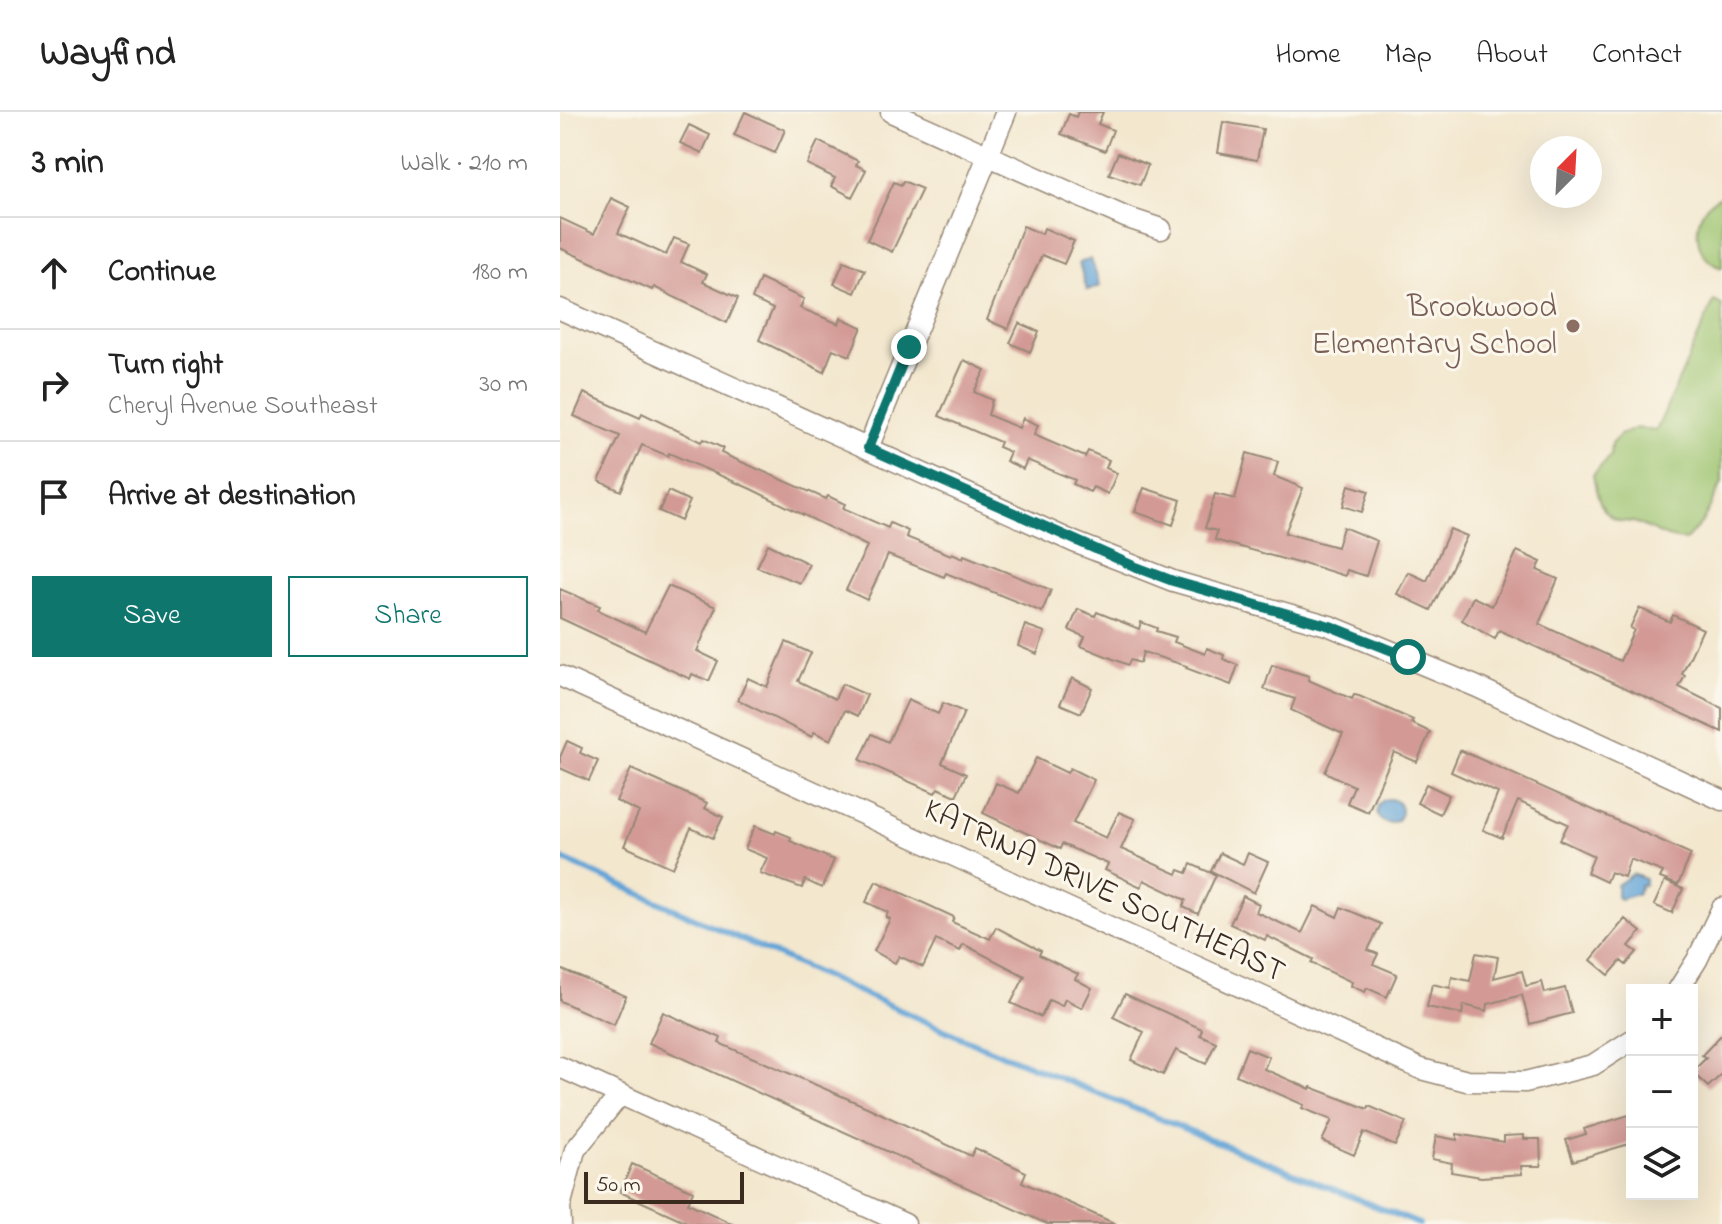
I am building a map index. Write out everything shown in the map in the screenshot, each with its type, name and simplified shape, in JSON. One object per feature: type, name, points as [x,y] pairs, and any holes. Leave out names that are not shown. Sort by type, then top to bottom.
[{"type":"street","points":[[891,112],[1125,217],[1161,229]]},
{"type":"street","points":[[868,448],[1006,112]]},
{"type":"street","points":[[560,309],[1136,567],[1173,581],[1330,626],[1408,657],[1722,800]]},
{"type":"street","name":"KATRINA DRIVE SOUTHEAST","points":[[560,676],[1421,1069],[1467,1081],[1525,1082],[1593,1065],[1626,1044]]},
{"type":"street","points":[[1682,984],[1722,908]]},
{"type":"street","points":[[560,1067],[905,1224]]},
{"type":"street","points":[[561,1224],[560,1207],[575,1150],[620,1095]]},
{"type":"green space","points":[[1722,196],[1722,268],[1704,254],[1698,232],[1704,210]]},
{"type":"green space","points":[[1714,301],[1722,305],[1722,483],[1703,521],[1686,540],[1679,540],[1637,523],[1613,518],[1603,509],[1593,475],[1610,456],[1611,444],[1620,435],[1636,428],[1656,431]]},
{"type":"water","points":[[1091,259],[1100,286],[1087,290],[1079,263]]},
{"type":"water","points":[[1389,799],[1400,806],[1401,811],[1394,822],[1389,823],[1378,816],[1377,811],[1384,800]]},
{"type":"water","points":[[1633,874],[1645,879],[1645,885],[1641,885],[1637,894],[1620,899],[1617,897],[1617,885]]},
{"type":"building","points":[[745,112],[785,130],[775,153],[734,135]]},
{"type":"building","points":[[1078,112],[1103,112],[1098,124],[1113,130],[1105,151],[1061,134],[1069,114],[1076,117]]},
{"type":"building","points":[[1223,122],[1263,129],[1257,160],[1218,153]]},
{"type":"building","points":[[689,125],[710,135],[702,153],[680,143]]},
{"type":"building","points":[[818,141],[858,161],[856,165],[866,170],[852,197],[831,186],[835,178],[807,164]]},
{"type":"building","points":[[1118,153],[1148,165],[1140,185],[1109,174]]},
{"type":"building","points":[[903,181],[922,189],[892,252],[867,240],[894,182],[901,185]]},
{"type":"building","points":[[611,198],[630,207],[618,233],[666,255],[674,238],[689,244],[681,262],[707,274],[703,282],[738,298],[727,323],[654,287],[652,290],[560,248],[560,218],[594,234]]},
{"type":"building","points":[[1023,226],[1042,234],[1044,228],[1074,241],[1064,264],[1042,255],[1008,329],[987,320]]},
{"type":"building","points":[[844,261],[865,270],[855,293],[834,284]]},
{"type":"building","points":[[760,279],[804,299],[800,308],[839,324],[841,318],[862,327],[850,356],[833,349],[824,372],[759,340],[773,309],[752,299]]},
{"type":"building","points":[[1019,323],[1039,332],[1030,352],[1010,343]]},
{"type":"building","points":[[964,360],[985,370],[974,392],[992,400],[988,415],[1019,428],[1023,418],[1038,425],[1034,435],[1085,457],[1088,451],[1109,460],[1106,468],[1117,473],[1108,494],[1093,487],[1090,492],[1073,484],[1075,480],[1027,460],[1023,469],[1006,461],[1010,452],[998,447],[1000,442],[939,416]]},
{"type":"building","points":[[584,393],[640,418],[642,413],[701,442],[703,439],[723,448],[721,453],[826,499],[828,496],[845,504],[843,508],[888,528],[890,523],[908,531],[906,537],[951,555],[963,558],[964,555],[1051,590],[1042,612],[946,573],[944,577],[888,555],[867,600],[846,590],[867,546],[751,489],[669,453],[668,456],[642,445],[621,491],[599,481],[620,436],[574,416]]},
{"type":"building","points":[[1247,453],[1278,462],[1274,476],[1303,488],[1285,533],[1337,547],[1343,527],[1377,541],[1366,576],[1347,570],[1345,576],[1215,540],[1217,531],[1205,528],[1215,494],[1235,499]]},
{"type":"building","points":[[1349,485],[1369,491],[1362,512],[1343,506]]},
{"type":"building","points":[[1144,488],[1181,500],[1173,525],[1135,512]]},
{"type":"building","points":[[668,491],[690,501],[681,521],[659,511]]},
{"type":"building","points":[[1450,529],[1467,536],[1431,610],[1397,594],[1408,572],[1427,581]]},
{"type":"building","points":[[768,544],[809,564],[800,583],[757,567]]},
{"type":"building","points":[[1517,551],[1541,562],[1537,570],[1558,579],[1539,624],[1620,661],[1634,630],[1630,628],[1639,608],[1670,622],[1673,615],[1703,629],[1679,687],[1722,708],[1722,732],[1499,630],[1495,639],[1462,620],[1473,597],[1492,606]]},
{"type":"building","points":[[668,586],[716,607],[697,651],[718,661],[709,681],[692,674],[690,679],[560,618],[560,589],[600,606],[598,610],[645,632]]},
{"type":"building","points":[[1078,609],[1095,616],[1097,612],[1139,629],[1141,622],[1176,637],[1174,642],[1205,654],[1207,648],[1224,655],[1223,659],[1238,665],[1231,685],[1143,652],[1140,663],[1130,660],[1128,665],[1081,646],[1085,637],[1069,630]]},
{"type":"building","points":[[1025,625],[1045,632],[1037,654],[1018,646]]},
{"type":"building","points":[[786,642],[811,653],[798,681],[835,699],[842,684],[867,695],[858,716],[845,710],[831,740],[814,732],[812,737],[738,700],[748,678],[767,687]]},
{"type":"building","points":[[1272,665],[1309,676],[1308,680],[1352,699],[1354,695],[1359,696],[1413,720],[1411,723],[1430,732],[1417,762],[1394,752],[1368,812],[1347,803],[1354,786],[1325,772],[1343,734],[1291,710],[1295,699],[1264,689]]},
{"type":"building","points":[[1072,678],[1092,688],[1081,713],[1060,704]]},
{"type":"building","points":[[908,700],[938,714],[943,703],[964,712],[942,763],[966,774],[956,796],[938,788],[935,793],[860,760],[872,734],[888,742]]},
{"type":"building","points":[[567,741],[582,748],[580,753],[598,761],[589,781],[560,768],[560,757]]},
{"type":"building","points":[[1460,750],[1691,854],[1678,885],[1660,878],[1663,872],[1630,859],[1624,877],[1610,872],[1606,882],[1587,873],[1594,856],[1560,840],[1568,824],[1518,801],[1502,838],[1483,830],[1498,793],[1451,772]]},
{"type":"building","points":[[1036,758],[1067,773],[1070,768],[1094,780],[1073,823],[1106,838],[1119,812],[1135,819],[1121,849],[1177,874],[1179,870],[1187,873],[1191,864],[1216,875],[1198,914],[1183,907],[1186,900],[1144,880],[1141,887],[1105,870],[1108,864],[1062,844],[1060,849],[983,813],[996,783],[1019,793]]},
{"type":"building","points":[[631,769],[707,803],[704,808],[723,817],[713,838],[691,828],[673,868],[624,846],[639,812],[616,801]]},
{"type":"building","points":[[1426,784],[1449,795],[1440,814],[1417,803]]},
{"type":"building","points":[[755,826],[791,837],[790,841],[834,860],[822,888],[805,880],[802,888],[760,873],[767,858],[745,849]]},
{"type":"building","points":[[1220,853],[1243,864],[1248,853],[1268,862],[1254,893],[1211,871]]},
{"type":"building","points":[[876,881],[954,917],[952,922],[990,939],[996,927],[1041,951],[1039,955],[1078,974],[1075,979],[1092,988],[1082,1008],[1065,999],[1062,1006],[1049,1000],[1041,1017],[1011,1003],[1025,976],[963,944],[960,951],[936,940],[923,967],[899,956],[895,963],[874,951],[890,919],[886,917],[888,912],[866,902]]},
{"type":"building","points":[[1665,881],[1683,889],[1672,913],[1654,905]]},
{"type":"building","points":[[1243,896],[1259,904],[1256,912],[1302,933],[1315,906],[1337,917],[1341,907],[1381,924],[1368,950],[1378,954],[1373,964],[1397,974],[1387,997],[1367,988],[1365,992],[1351,986],[1352,982],[1311,963],[1313,959],[1267,936],[1265,940],[1230,924]]},
{"type":"building","points":[[1625,919],[1641,932],[1629,946],[1637,952],[1626,965],[1621,961],[1609,975],[1591,960]]},
{"type":"building","points":[[1476,953],[1498,957],[1494,978],[1522,971],[1526,986],[1542,982],[1545,993],[1565,988],[1572,1013],[1530,1024],[1522,995],[1488,1004],[1487,1011],[1464,1005],[1462,1014],[1427,1007],[1432,984],[1450,988],[1452,977],[1470,981]]},
{"type":"building","points":[[560,969],[626,996],[614,1025],[560,1001]]},
{"type":"building","points":[[1125,994],[1202,1029],[1200,1035],[1216,1042],[1206,1064],[1176,1050],[1163,1075],[1131,1060],[1144,1032],[1113,1017]]},
{"type":"building","points":[[663,1012],[721,1038],[719,1043],[971,1156],[975,1148],[1026,1172],[1022,1182],[1116,1224],[1047,1224],[649,1043]]},
{"type":"building","points":[[1722,1034],[1722,1074],[1708,1087],[1698,1078],[1698,1066],[1706,1058],[1702,1055]]},
{"type":"building","points":[[1247,1048],[1269,1057],[1264,1069],[1310,1089],[1368,1109],[1369,1106],[1406,1122],[1395,1146],[1364,1132],[1354,1155],[1322,1141],[1332,1120],[1236,1075]]},
{"type":"building","points":[[1626,1116],[1626,1145],[1573,1161],[1566,1140],[1586,1134],[1584,1129]]},
{"type":"building","points":[[1457,1134],[1504,1142],[1504,1136],[1524,1135],[1524,1139],[1540,1139],[1541,1166],[1521,1166],[1522,1174],[1481,1177],[1451,1172],[1452,1163],[1432,1159],[1436,1136],[1457,1140]]},
{"type":"building","points":[[632,1164],[693,1191],[688,1203],[733,1224],[691,1224],[620,1192]]},
{"type":"waterway","points":[[560,858],[969,1041],[1419,1224]]},
{"type":"place","name":"Brookwood Elementary School","points":[[1573,326]]},
{"type":"route","points":[[909,347],[868,448],[1136,567],[1173,581],[1303,617],[1408,657]]}]
